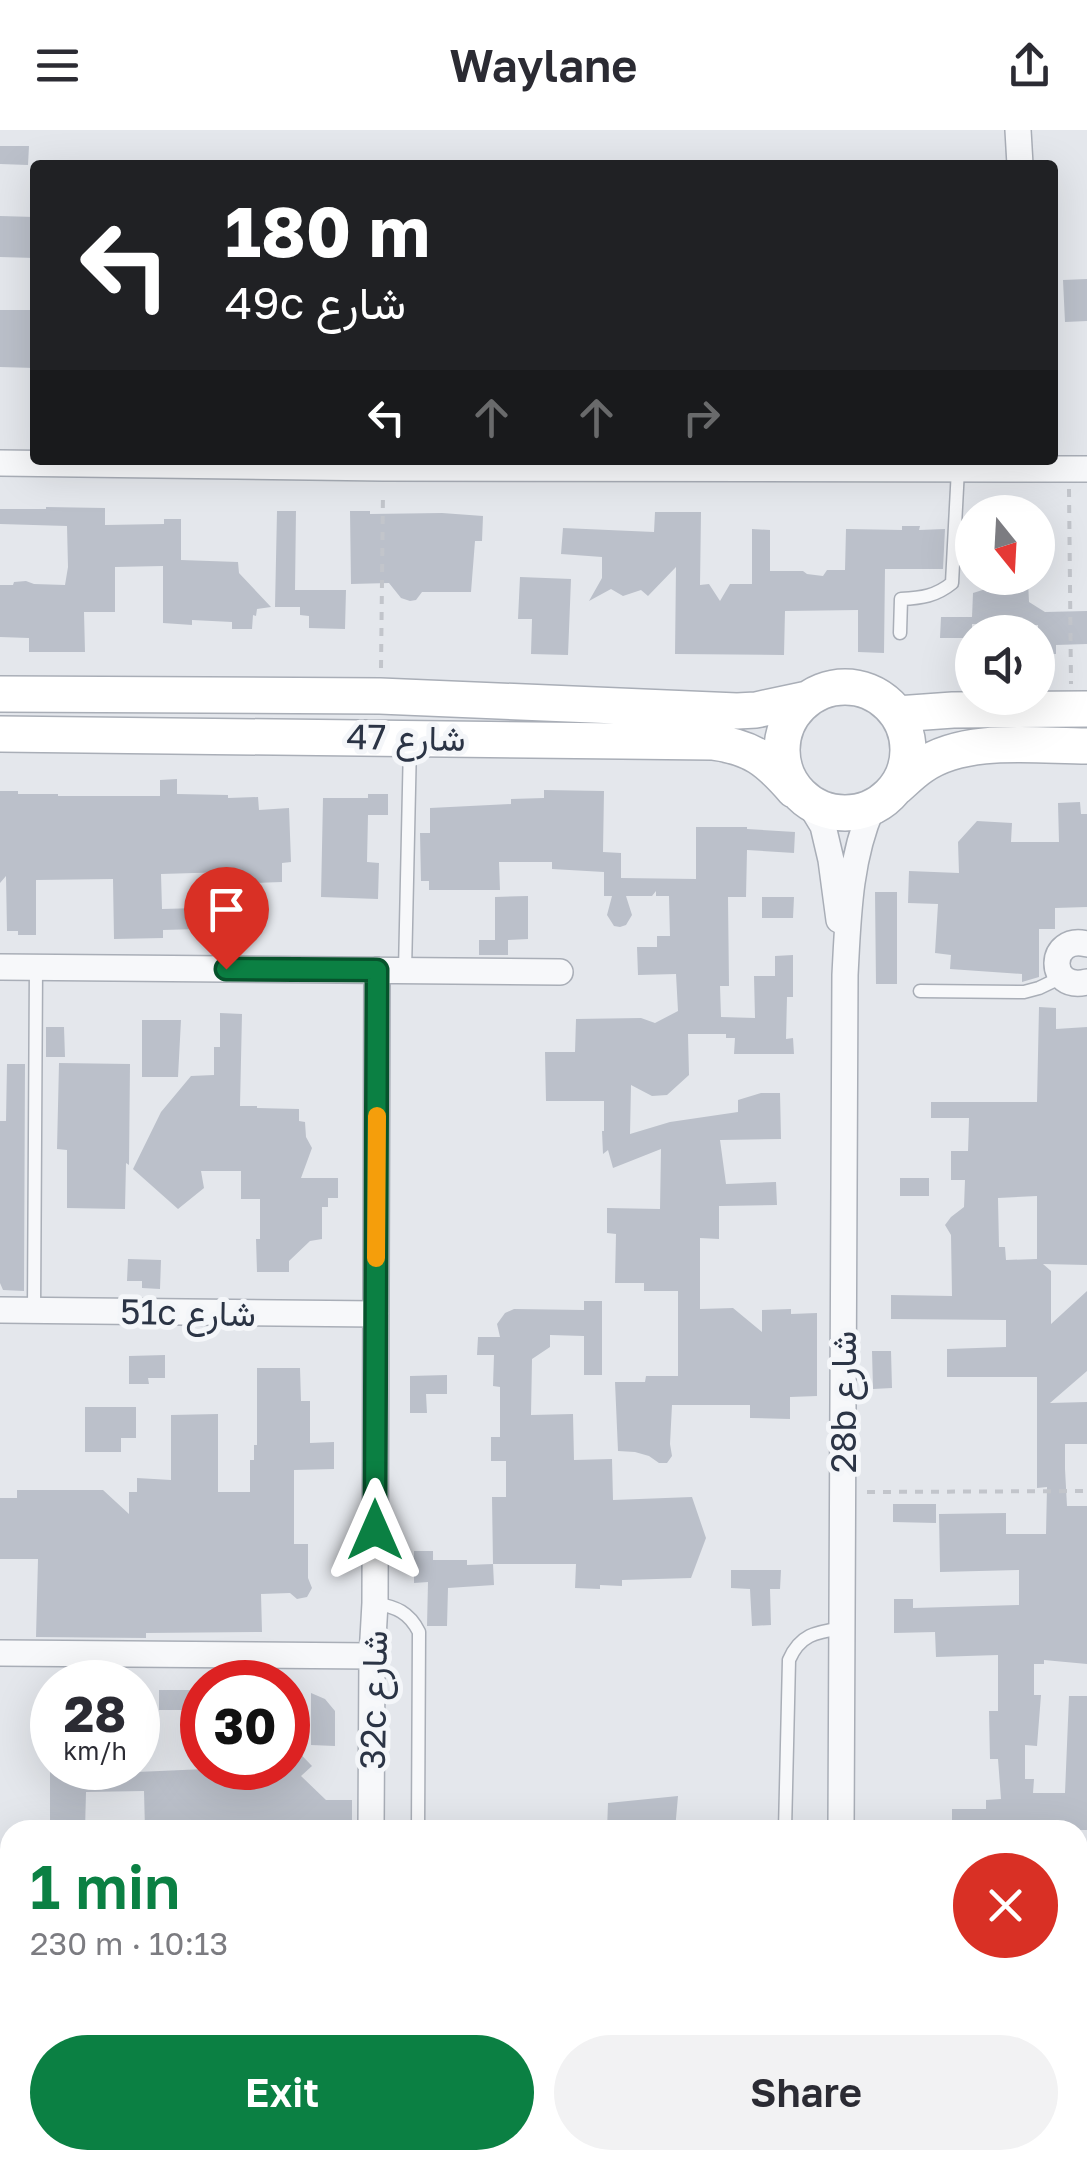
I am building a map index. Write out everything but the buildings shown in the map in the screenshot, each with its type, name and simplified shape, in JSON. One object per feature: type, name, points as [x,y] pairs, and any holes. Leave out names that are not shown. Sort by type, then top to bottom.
[{"type":"street","points":[[1018,130],[1020,160]]},
{"type":"street","points":[[0,462],[30,462]]},
{"type":"street","points":[[192,465],[958,469],[1020,465]]},
{"type":"street","points":[[1044,465],[1078,469]]},
{"type":"street","points":[[885,798],[906,766],[908,745],[897,714],[876,696],[860,689],[824,691],[808,698],[784,732],[781,752],[785,772],[802,797],[830,812],[851,814],[885,798],[922,766],[966,748],[1087,746]]},
{"type":"street","name":"شارع 47","points":[[0,694],[380,696],[737,711],[808,698]]},
{"type":"street","points":[[897,714],[1079,709]]},
{"type":"street","name":"شارع 47","points":[[0,734],[712,742],[736,745],[760,755],[802,797]]},
{"type":"street","name":"28b شارع","points":[[802,797],[823,826],[831,860],[844,975]]},
{"type":"street","name":"28b شارع","points":[[841,1820],[844,975],[858,846],[885,798]]},
{"type":"street","points":[[1074,980],[1057,962],[1060,952],[1074,941],[1087,944]]},
{"type":"street","points":[[0,967],[560,972]]},
{"type":"street","name":"32c شارع","points":[[371,1820],[377,970]]},
{"type":"street","name":"51c شارع","points":[[0,1310],[376,1314]]},
{"type":"street","points":[[0,1653],[372,1656]]},
{"type":"lane","points":[[900,633],[902,599],[938,594],[952,583],[958,469]]},
{"type":"lane","points":[[404,971],[410,737]]},
{"type":"lane","points":[[34,1310],[36,967]]},
{"type":"lane","points":[[920,992],[1024,992],[1074,980]]},
{"type":"lane","points":[[375,1602],[402,1610],[418,1632],[418,1820]]},
{"type":"lane","points":[[786,1820],[789,1660],[802,1639],[842,1628]]},
{"type":"path","points":[[380,696],[383,468]]},
{"type":"path","points":[[1078,469],[1079,709]]},
{"type":"path","points":[[843,1492],[1087,1490]]},
{"type":"slow traffic","points":[[376,1258],[377,1116]]},
{"type":"route","points":[[226,969],[377,970],[375,1530]]}]
